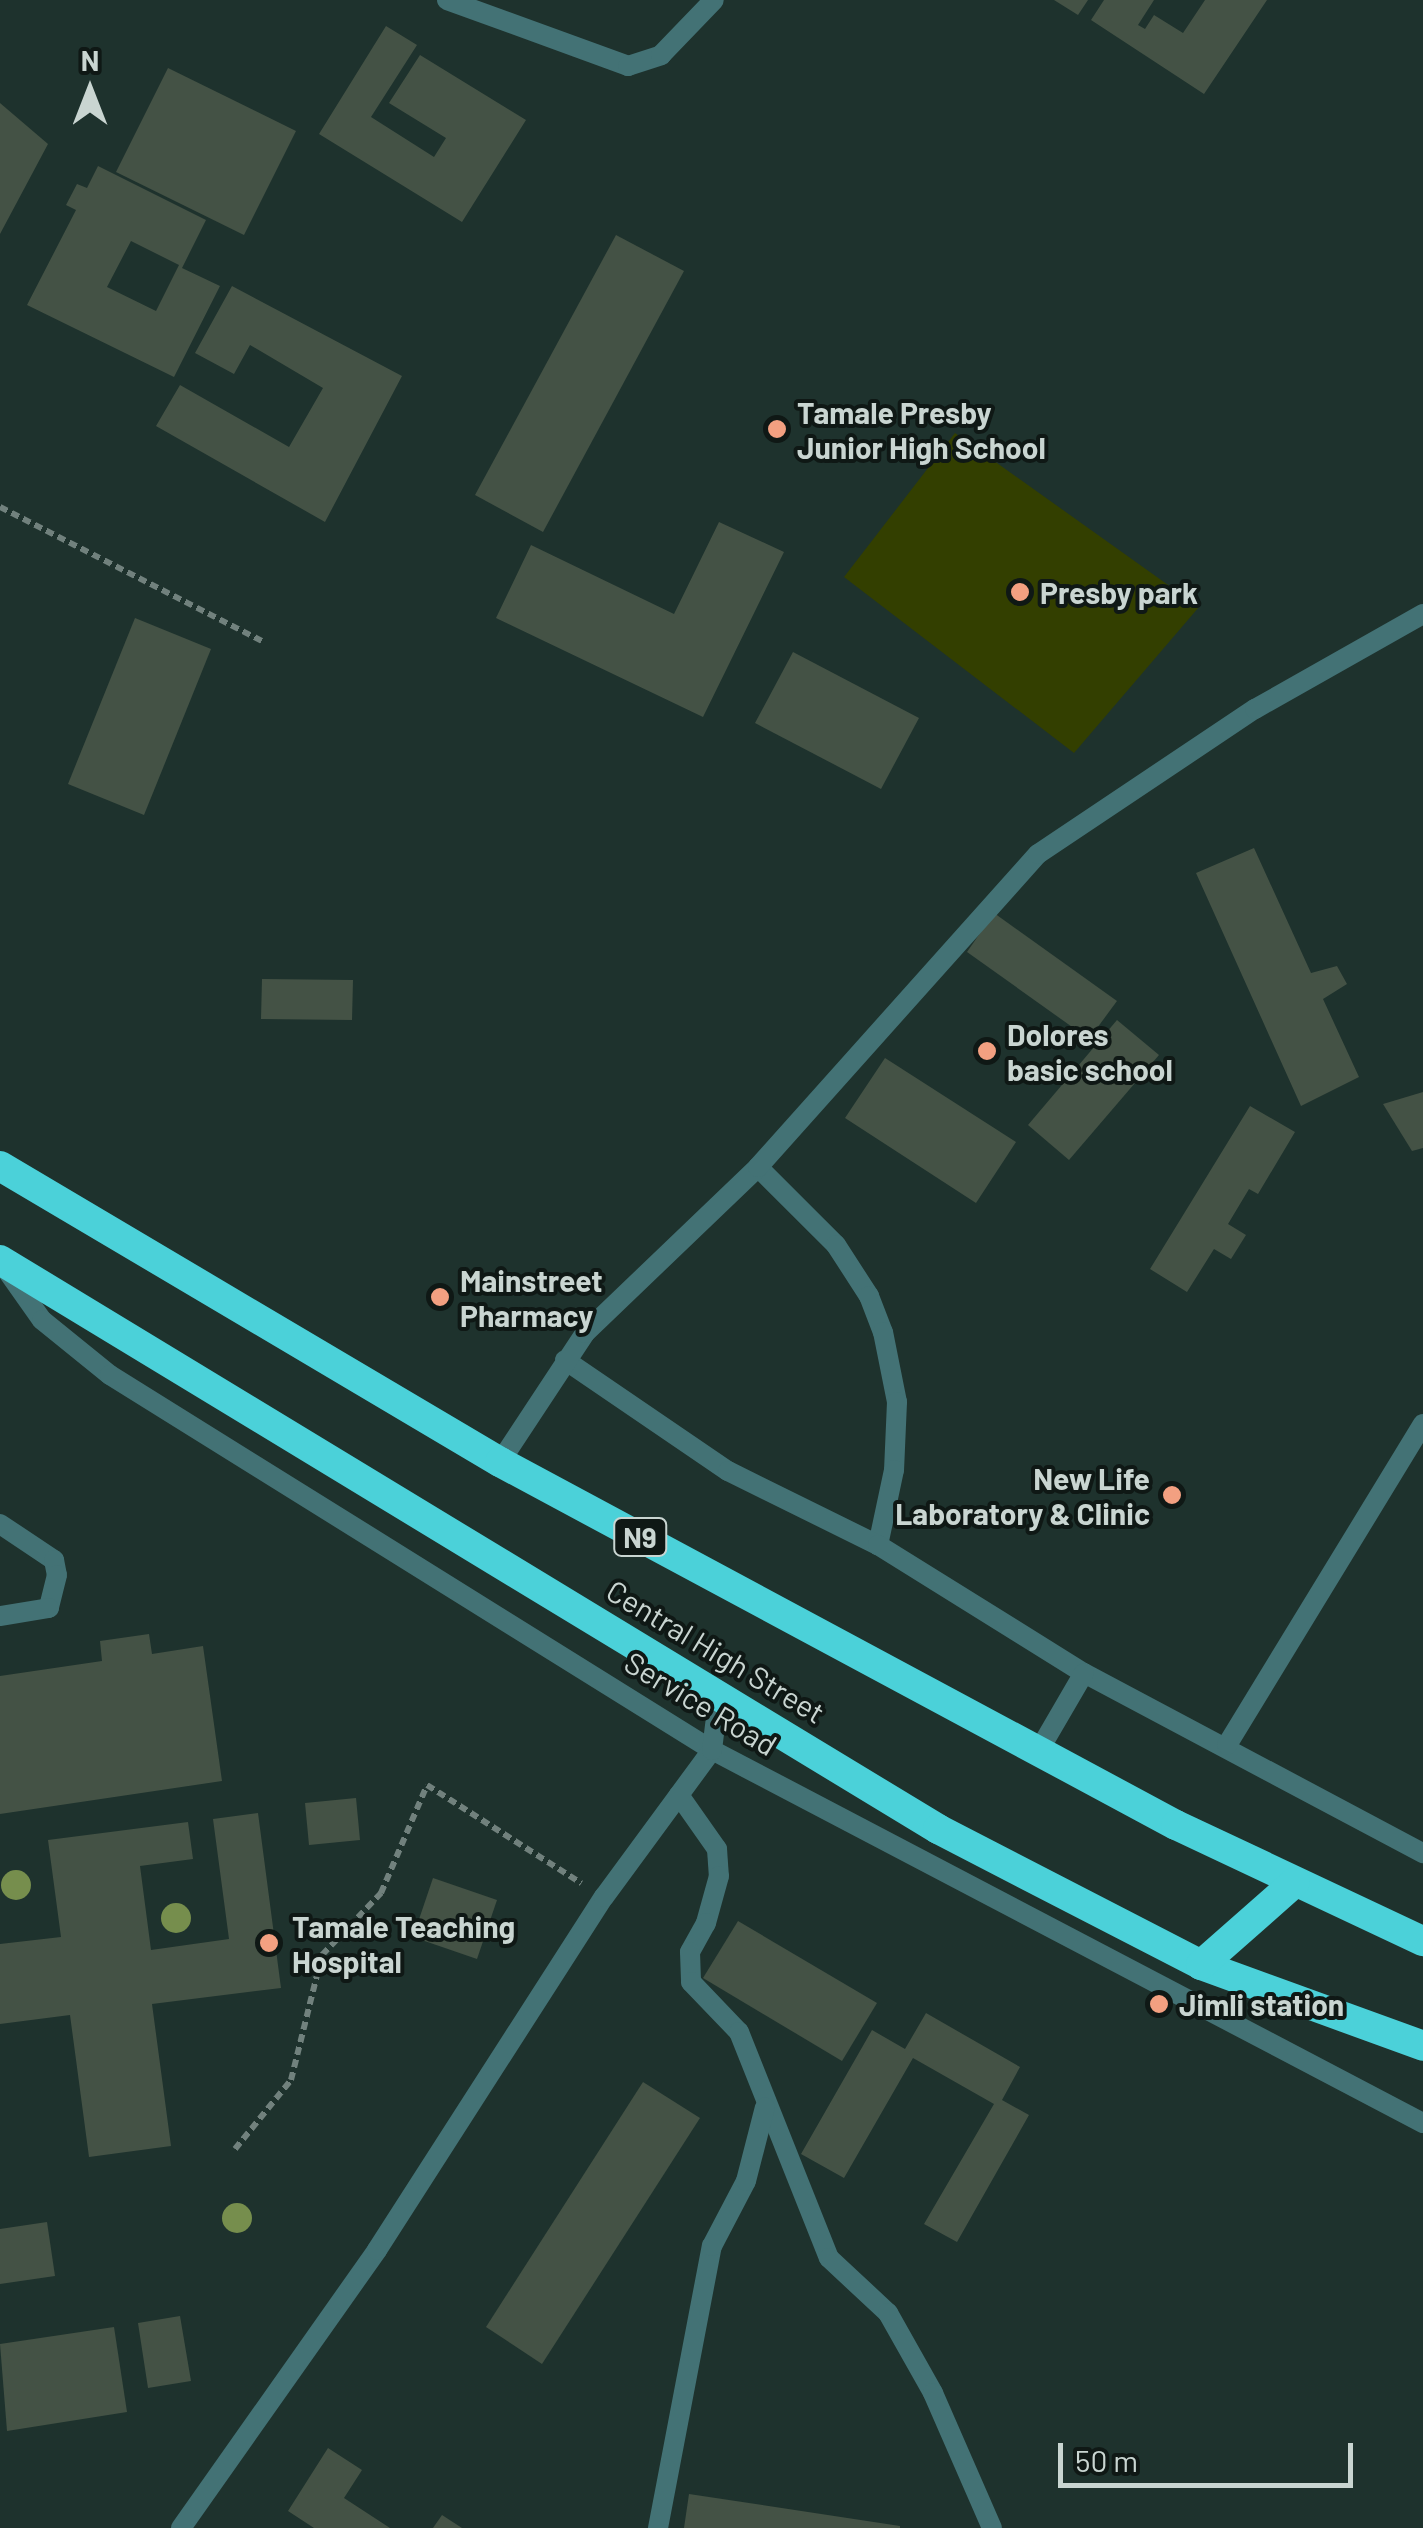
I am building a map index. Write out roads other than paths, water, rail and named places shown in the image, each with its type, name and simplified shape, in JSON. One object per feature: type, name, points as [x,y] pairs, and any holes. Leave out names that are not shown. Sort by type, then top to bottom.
[{"type":"highway","name":"Central High Street","points":[[0,1166],[500,1462],[1038,1752],[1295,1882],[1423,1941]]},
{"type":"highway","name":"Central High Street","points":[[0,1260],[938,1828],[1201,1966],[1423,2046]]},
{"type":"highway","points":[[1201,1966],[1295,1882]]},
{"type":"street","points":[[447,0],[628,66],[661,55],[714,0]]},
{"type":"street","points":[[500,1462],[564,1360],[758,1166],[1038,854],[1255,709],[1423,614]]},
{"type":"street","points":[[758,1166],[836,1245],[882,1332],[898,1402],[894,1470],[878,1545]]},
{"type":"street","name":"Service Road","points":[[0,1260],[42,1320],[110,1376],[712,1750],[1138,1967],[1423,2123]]},
{"type":"street","points":[[564,1360],[728,1471],[878,1545],[1084,1673],[1226,1745],[1423,1853]]},
{"type":"street","points":[[1226,1745],[1423,1424]]},
{"type":"street","points":[[0,1524],[54,1560],[57,1575],[49,1608],[0,1616]]},
{"type":"street","points":[[1038,1752],[1084,1673]]},
{"type":"street","points":[[181,2528],[376,2250],[604,1897],[712,1750],[719,1693]]},
{"type":"street","points":[[679,1795],[717,1849],[710,1908],[690,1952],[691,1982],[739,2032],[765,2108],[829,2258],[888,2313],[992,2528]]},
{"type":"street","points":[[658,2528],[712,2246],[746,2182],[765,2108]]},
{"type":"place","name":"Tamale Presby Junior High School","points":[[777,429]]},
{"type":"place","name":"Presby park","points":[[1020,592]]},
{"type":"place","name":"Dolores basic school","points":[[987,1051]]},
{"type":"place","name":"Mainstreet Pharmacy","points":[[440,1297]]},
{"type":"place","name":"New Life Laboratory & Clinic","points":[[1172,1495]]},
{"type":"place","name":"Tamale Teaching Hospital","points":[[269,1943]]},
{"type":"place","name":"Jimli station","points":[[1159,2004]]}]
